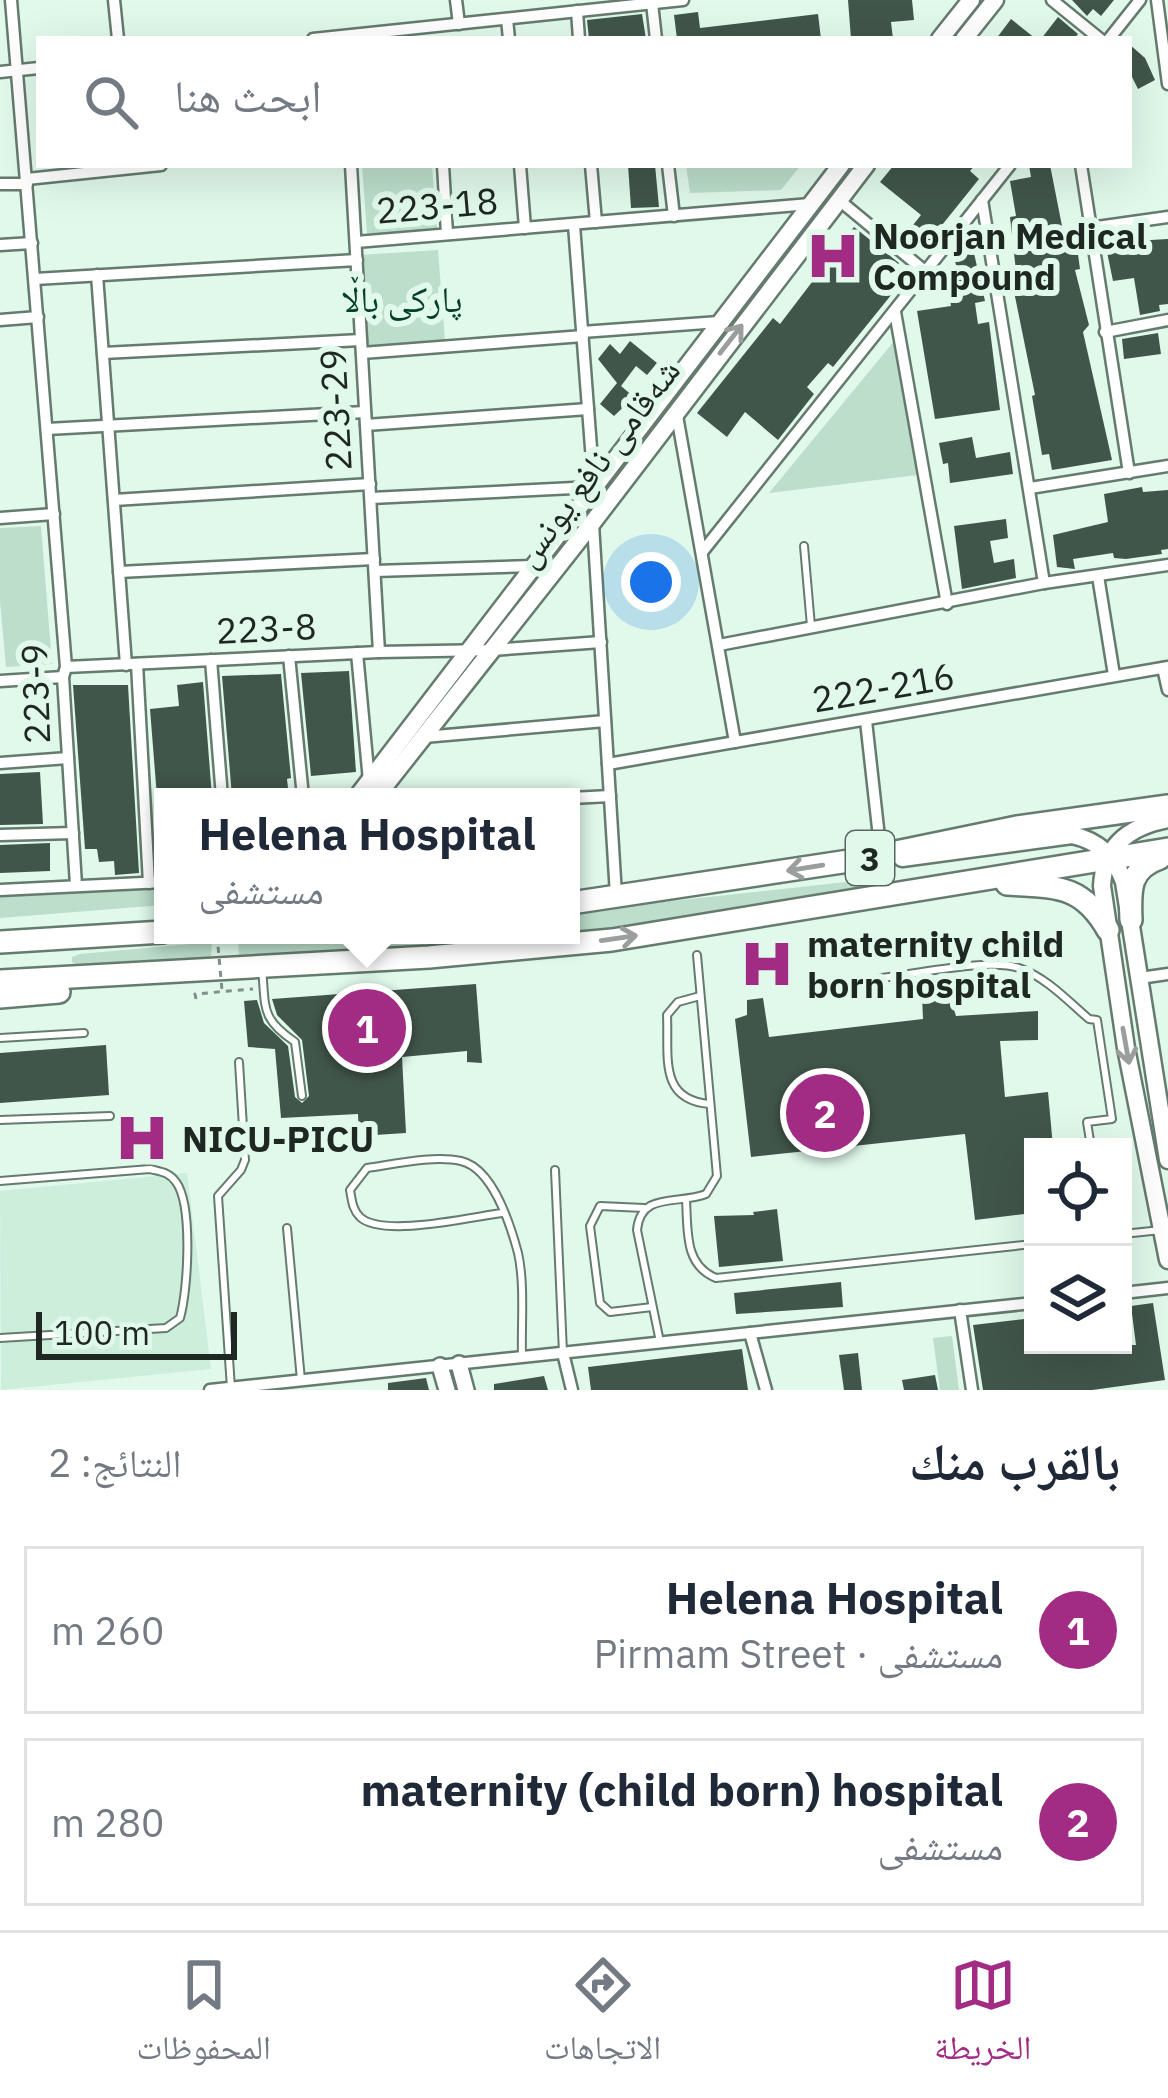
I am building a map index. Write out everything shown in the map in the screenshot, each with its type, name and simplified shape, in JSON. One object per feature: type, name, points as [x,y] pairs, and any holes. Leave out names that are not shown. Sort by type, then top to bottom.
[{"type":"highway","name":"3","points":[[580,902],[881,856],[1017,827],[1168,806]]},
{"type":"highway","name":"3","points":[[580,943],[1110,857],[1168,852]]},
{"type":"highway","points":[[1131,920],[1134,875],[1168,852]]},
{"type":"highway","points":[[970,881],[1070,891],[1092,906],[1108,931]]},
{"type":"highway","points":[[5,942],[154,933]]},
{"type":"highway","points":[[84,937],[71,945],[67,959],[75,973],[85,976]]},
{"type":"highway","points":[[4,986],[26,975],[32,962],[26,947],[5,942]]},
{"type":"highway","name":"3","points":[[4,986],[85,976],[429,957],[569,944]]},
{"type":"highway","points":[[4,986],[93,989],[159,971]]},
{"type":"main road","points":[[942,36],[971,0]]},
{"type":"main road","points":[[966,36],[995,0]]},
{"type":"main road","name":"شەقامی نافع یونس","points":[[373,788],[469,651],[839,168]]},
{"type":"main road","name":"شەقامی نافع یونس","points":[[373,788],[424,737],[864,168]]},
{"type":"main road","points":[[594,487],[610,499]]},
{"type":"main road","points":[[1168,819],[1135,828],[1110,857],[1102,887],[1126,1048],[1168,1260]]},
{"type":"main road","points":[[881,856],[922,858],[1072,836],[1088,840],[1110,857],[1123,877],[1168,1160]]},
{"type":"street","name":"223-9","points":[[11,0],[54,514],[76,885]]},
{"type":"street","points":[[114,0],[118,36]]},
{"type":"street","points":[[457,0],[459,24]]},
{"type":"street","points":[[374,36],[436,33],[459,24],[561,6],[577,11],[683,0]]},
{"type":"street","points":[[1052,0],[1100,36]]},
{"type":"street","points":[[1107,36],[1140,0]]},
{"type":"street","points":[[1157,0],[1168,84]]},
{"type":"street","points":[[652,3],[656,36]]},
{"type":"street","points":[[577,11],[579,36]]},
{"type":"street","points":[[508,19],[509,36]]},
{"type":"street","points":[[0,72],[36,68]]},
{"type":"street","points":[[0,184],[137,168]]},
{"type":"street","name":"223-29","points":[[351,168],[380,652]]},
{"type":"street","points":[[443,168],[447,234]]},
{"type":"street","points":[[520,168],[525,228]]},
{"type":"street","points":[[591,168],[596,222]]},
{"type":"street","points":[[668,168],[674,215]]},
{"type":"street","points":[[703,551],[1008,168]]},
{"type":"street","points":[[1081,168],[1129,473]]},
{"type":"street","points":[[839,200],[926,272]]},
{"type":"street","points":[[982,200],[1044,584]]},
{"type":"street","name":"223-18","points":[[356,242],[810,204]]},
{"type":"street","points":[[1090,228],[1168,217]]},
{"type":"street","points":[[114,500],[594,487],[574,225]]},
{"type":"street","points":[[0,245],[32,243]]},
{"type":"street","points":[[35,279],[357,260]]},
{"type":"street","points":[[98,275],[119,572],[154,865]]},
{"type":"street","points":[[895,311],[947,604]]},
{"type":"street","points":[[0,320],[38,317]]},
{"type":"street","points":[[1105,332],[1168,320]]},
{"type":"street","points":[[103,353],[362,346],[719,322]]},
{"type":"street","points":[[47,429],[588,409]]},
{"type":"street","points":[[676,410],[735,742]]},
{"type":"street","points":[[1030,488],[1168,466]]},
{"type":"street","points":[[0,518],[54,514]]},
{"type":"street","points":[[593,522],[616,898]]},
{"type":"street","points":[[719,644],[1168,565]]},
{"type":"street","points":[[119,572],[534,566]]},
{"type":"street","points":[[1098,576],[1114,674]]},
{"type":"street","name":"223-8","points":[[0,681],[131,664],[601,642]]},
{"type":"street","points":[[358,653],[372,788]]},
{"type":"street","points":[[289,656],[302,788]]},
{"type":"street","points":[[211,660],[220,788]]},
{"type":"street","points":[[1165,667],[1168,690]]},
{"type":"street","name":"222-216","points":[[608,764],[1165,667]]},
{"type":"street","points":[[424,737],[605,721]]},
{"type":"street","points":[[866,722],[881,856]]},
{"type":"street","points":[[0,763],[68,758]]},
{"type":"street","points":[[580,798],[610,796]]},
{"type":"street","points":[[0,836],[73,833]]},
{"type":"street","points":[[0,890],[154,883]]},
{"type":"street","points":[[1140,978],[1168,974]]},
{"type":"street","points":[[1132,1292],[1168,1288]]},
{"type":"street","points":[[210,1390],[1024,1304]]},
{"type":"street","points":[[961,1310],[972,1390]]},
{"type":"street","points":[[750,1333],[766,1390]]},
{"type":"street","points":[[562,1353],[572,1390]]},
{"type":"street","points":[[459,1364],[466,1390]]},
{"type":"street","points":[[440,1366],[447,1390]]},
{"type":"lane","points":[[804,546],[811,628]]},
{"type":"lane","points":[[652,1307],[610,1312],[600,1303],[590,1226],[600,1206],[644,1208],[654,1202],[686,1200],[706,1194],[717,1176],[697,955]]},
{"type":"lane","points":[[865,980],[992,964],[1017,967],[1042,980],[1089,1019],[1097,1020],[1112,1119],[1088,1121],[1090,1138]]},
{"type":"lane","points":[[262,965],[263,1006],[276,1030],[295,1042],[302,1096]]},
{"type":"lane","points":[[700,996],[679,1002],[667,1015],[671,1083],[685,1099],[710,1104]]},
{"type":"lane","points":[[0,1038],[84,1033]]},
{"type":"lane","points":[[231,1388],[218,1196],[242,1171],[245,1160],[239,1062]]},
{"type":"lane","points":[[0,1120],[110,1116]]},
{"type":"lane","points":[[502,1213],[382,1228],[354,1210],[350,1190],[367,1168],[456,1160],[476,1166],[489,1177],[518,1254],[522,1356]]},
{"type":"lane","points":[[0,1181],[150,1169],[168,1173],[180,1186],[189,1273],[180,1318],[166,1328],[0,1338]]},
{"type":"lane","points":[[555,1170],[562,1353]]},
{"type":"lane","points":[[686,1200],[690,1253],[702,1273],[716,1278],[1024,1245]]},
{"type":"lane","points":[[644,1208],[637,1230],[659,1342]]},
{"type":"lane","points":[[287,1228],[301,1381]]},
{"type":"lane","points":[[1132,1233],[1162,1230]]},
{"type":"path","points":[[218,944],[222,991]]},
{"type":"path","points":[[196,1000],[195,994],[256,989]]},
{"type":"shaded area","points":[[187,1173],[211,1369],[1,1390],[0,1191]]},
{"type":"green space","points":[[362,168],[432,168],[437,229],[367,234]]},
{"type":"green space","points":[[686,168],[799,168],[781,190],[690,193]]},
{"type":"green space","name":"پارکی باڵا","points":[[438,250],[445,341],[367,349],[360,255]]},
{"type":"green space","points":[[900,334],[926,474],[769,493]]},
{"type":"green space","points":[[41,526],[52,664],[6,667],[0,528]]},
{"type":"green space","points":[[873,879],[887,886],[580,933],[580,911]]},
{"type":"green space","points":[[154,887],[154,906],[0,918],[0,892]]},
{"type":"green space","points":[[212,944],[211,957],[77,965],[72,957]]},
{"type":"green space","points":[[238,944],[435,944],[239,958]]},
{"type":"green space","points":[[952,1336],[959,1390],[940,1390],[933,1338]]},
{"type":"building","points":[[848,0],[912,0],[914,20],[891,22],[893,36],[851,36]]},
{"type":"building","points":[[1072,0],[1114,0],[1101,16],[1093,9],[1087,16]]},
{"type":"building","points":[[698,12],[700,28],[818,14],[821,36],[677,36],[674,15]]},
{"type":"building","points":[[642,14],[646,36],[589,36],[587,20]]},
{"type":"building","points":[[1058,17],[1078,34],[1076,36],[1043,36]]},
{"type":"building","points":[[1011,19],[1032,36],[998,36]]},
{"type":"building","points":[[1132,47],[1145,58],[1155,80],[1138,89],[1132,77]]},
{"type":"building","points":[[628,168],[655,168],[659,207],[631,208]]},
{"type":"building","points":[[892,168],[972,168],[970,171],[979,179],[925,251],[905,235],[921,215],[880,182]]},
{"type":"building","points":[[1030,168],[1051,168],[1063,231],[1067,230],[1070,248],[1077,247],[1080,269],[1075,270],[1089,325],[1083,332],[1112,460],[1052,470],[1049,454],[1042,455],[1010,272],[1016,271],[1010,217],[1016,216],[1010,181],[1031,177]]},
{"type":"building","points":[[854,227],[899,263],[885,280],[896,289],[833,367],[828,363],[807,387],[814,394],[778,440],[745,412],[727,437],[697,413],[773,318],[780,324]]},
{"type":"building","points":[[1168,239],[1168,304],[1140,315],[1134,278],[1113,281],[1107,252],[1118,251],[1116,242]]},
{"type":"building","points":[[973,249],[985,301],[975,303],[978,324],[989,322],[1000,410],[935,419],[917,311],[951,306],[947,267],[956,265],[953,253]]},
{"type":"building","points":[[1158,333],[1161,354],[1124,359],[1122,339]]},
{"type":"building","points":[[630,341],[657,363],[647,375],[636,366],[621,386],[634,397],[614,416],[600,404],[617,383],[598,359],[610,344],[620,354]]},
{"type":"building","points":[[972,437],[976,458],[1010,452],[1013,474],[950,483],[939,443]]},
{"type":"building","points":[[1142,487],[1143,492],[1168,490],[1168,549],[1126,559],[1114,558],[1113,553],[1073,559],[1075,569],[1057,567],[1053,535],[1108,522],[1104,494]]},
{"type":"building","points":[[1006,519],[1008,538],[990,541],[994,563],[1014,559],[1016,578],[962,589],[954,526]]},
{"type":"building","points":[[349,671],[356,772],[311,776],[301,673]]},
{"type":"building","points":[[281,674],[291,778],[288,788],[231,788],[222,676]]},
{"type":"building","points":[[203,682],[211,788],[156,788],[150,709],[179,706],[177,685]]},
{"type":"building","points":[[73,685],[128,685],[139,873],[115,875],[114,861],[99,862],[97,849],[85,849]]},
{"type":"building","points":[[40,772],[43,824],[0,825],[0,774]]},
{"type":"building","points":[[50,843],[50,871],[0,873],[0,845]]},
{"type":"building","points":[[476,984],[482,1063],[467,1062],[467,1051],[402,1057],[406,1133],[359,1136],[358,1114],[281,1118],[275,1049],[248,1047],[244,1001],[257,1000],[264,1023],[288,1046],[295,1097],[302,1103],[309,1096],[302,1040],[277,1015],[272,999]]},
{"type":"building","points":[[949,994],[956,1016],[1038,1011],[1038,1040],[1000,1041],[1005,1097],[1048,1092],[1052,1138],[1024,1138],[1024,1214],[975,1220],[965,1134],[751,1157],[735,1019],[747,1015],[747,1000],[763,998],[769,1037],[923,1019],[922,996]]},
{"type":"building","points":[[106,1045],[109,1095],[0,1103],[0,1053]]},
{"type":"building","points":[[777,1209],[783,1261],[719,1267],[714,1216]]},
{"type":"building","points":[[841,1282],[843,1307],[736,1314],[734,1293]]},
{"type":"building","points":[[1153,1303],[1165,1380],[1092,1390],[983,1390],[973,1325],[1024,1319],[1024,1354],[1132,1354],[1132,1345],[1136,1345],[1132,1306]]},
{"type":"building","points":[[742,1349],[748,1390],[591,1390],[588,1367]]},
{"type":"building","points":[[858,1353],[862,1390],[844,1390],[839,1355]]},
{"type":"building","points":[[935,1375],[938,1390],[904,1390],[902,1380]]},
{"type":"building","points":[[544,1376],[548,1390],[494,1390],[494,1384]]},
{"type":"building","points":[[426,1378],[429,1390],[388,1390],[388,1383]]},
{"type":"place","name":"Noorjan Medical Compound","points":[[833,256]]},
{"type":"place","name":"maternity child born hospital","points":[[767,964]]},
{"type":"place","name":"Helena Hospital","points":[[367,1028]]},
{"type":"place","name":"maternity (child born) hospital","points":[[825,1113]]},
{"type":"place","name":"NICU-PICU","points":[[142,1138]]}]
